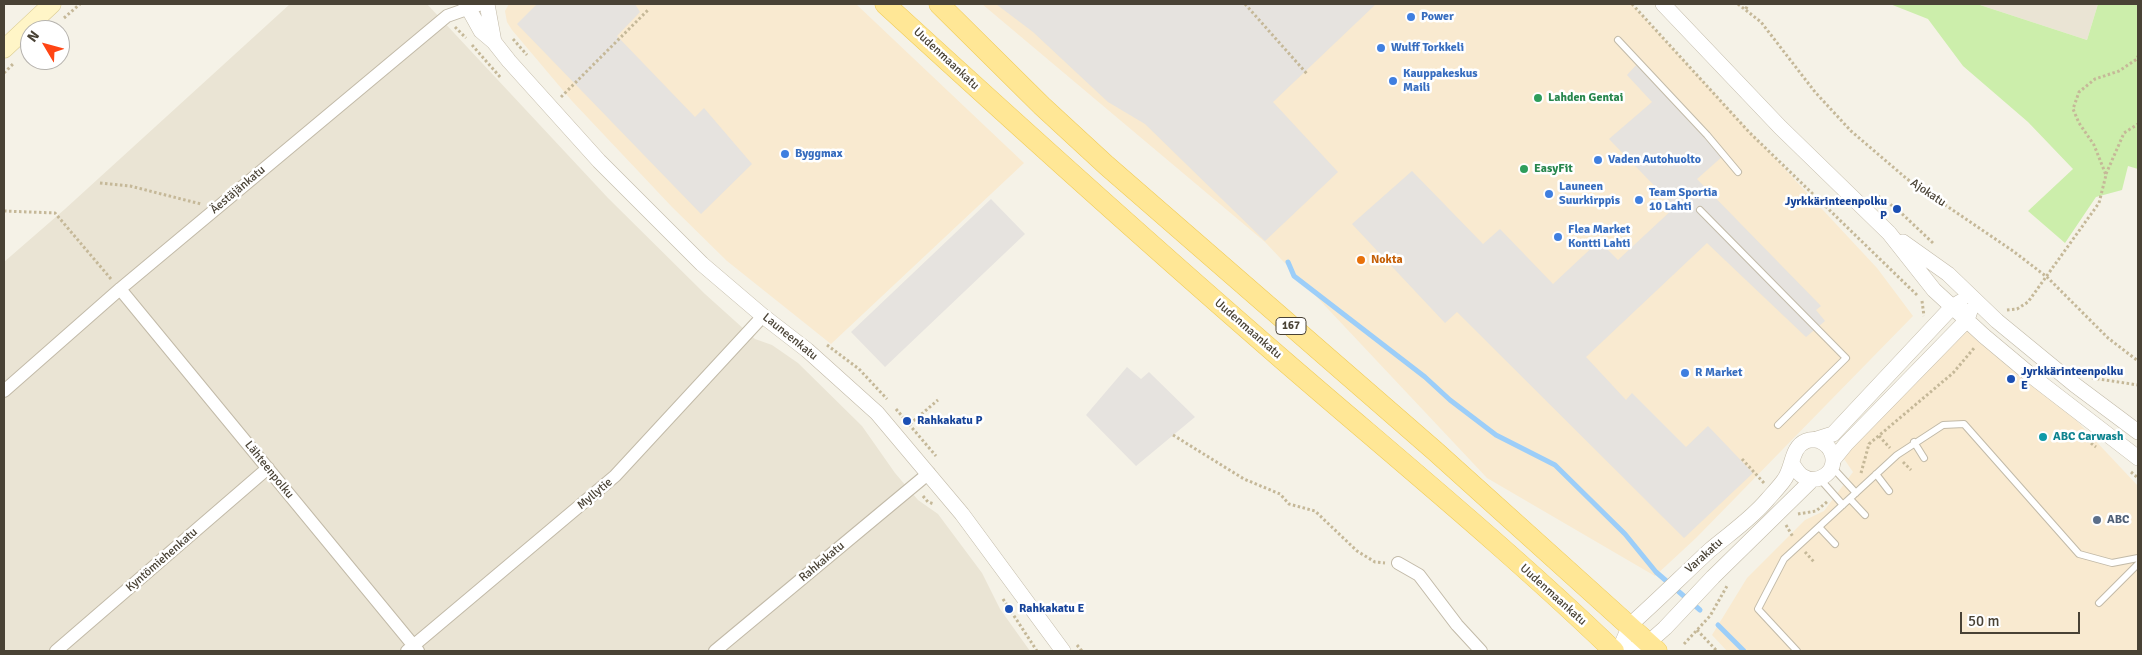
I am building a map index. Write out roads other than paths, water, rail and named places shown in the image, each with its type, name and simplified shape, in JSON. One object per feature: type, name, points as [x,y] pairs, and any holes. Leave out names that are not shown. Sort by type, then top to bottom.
[{"type":"main road","points":[[4,49],[52,4]]},
{"type":"main road","name":"Uudenmaankatu","points":[[885,4],[1175,265],[1456,508],[1614,651]]},
{"type":"main road","name":"167","points":[[939,4],[1042,106],[1106,165],[1435,451],[1653,647]]},
{"type":"street","name":"Launeenkatu","points":[[487,4],[494,42]]},
{"type":"street","points":[[1663,4],[1780,127],[1889,233],[1934,290],[1984,336],[2074,410],[2138,458]]},
{"type":"street","name":"Launeenkatu","points":[[471,5],[481,30],[494,42],[600,161],[702,264],[763,316],[807,350],[877,413],[962,514],[1060,650]]},
{"type":"street","name":"Äestäjänkatu","points":[[4,391],[120,289],[447,16],[471,5]]},
{"type":"street","points":[[1889,233],[1948,274],[1972,297],[2002,315],[2076,385],[2138,432]]},
{"type":"street","name":"Lähteenpolku","points":[[120,289],[268,468],[413,649]]},
{"type":"street","points":[[1972,297],[1967,320],[1846,444],[1827,474],[1816,479],[1798,473],[1792,463],[1795,451],[1800,445],[1833,434],[1952,307],[1972,297]]},
{"type":"street","name":"Myllytie","points":[[413,649],[616,476],[763,316]]},
{"type":"street","points":[[1814,440],[1821,441],[1828,446],[1832,464]]},
{"type":"street","name":"Varakatu","points":[[1619,651],[1630,625],[1764,503],[1785,478],[1792,463]]},
{"type":"street","name":"Kyntömiehenkatu","points":[[56,651],[268,468]]},
{"type":"street","name":"Rahkakatu","points":[[715,651],[929,473]]},
{"type":"street","name":"Varakatu","points":[[1628,651],[1653,647],[1665,628],[1713,577],[1816,479]]},
{"type":"street","points":[[1398,562],[1419,574],[1457,626],[1481,651]]},
{"type":"lane","points":[[1618,40],[1707,135],[1738,172]]},
{"type":"lane","points":[[1700,210],[1846,358],[1778,425]]},
{"type":"lane","points":[[1797,651],[1758,609],[1784,559],[1876,474],[1914,442],[1942,425],[1964,424],[2079,554],[2112,563],[2138,558]]},
{"type":"lane","points":[[1914,442],[1924,458]]},
{"type":"lane","points":[[1832,464],[1856,493]]},
{"type":"lane","points":[[1876,474],[1889,491]]},
{"type":"lane","points":[[1816,479],[1835,495],[1843,505]]},
{"type":"lane","points":[[1850,499],[1865,515]]},
{"type":"lane","points":[[1819,527],[1835,544]]},
{"type":"lane","points":[[2099,603],[2138,564]]},
{"type":"waterway","points":[[1288,262],[1294,276],[1425,377],[1450,400],[1496,435],[1555,465],[1625,534],[1656,572],[1700,610]]},
{"type":"waterway","points":[[1718,625],[1744,651]]},
{"type":"place","name":"Power","points":[[1411,17]]},
{"type":"place","name":"Wulff Torkkeli","points":[[1381,48]]},
{"type":"place","name":"Kauppakeskus Maili","points":[[1393,81]]},
{"type":"place","name":"Lahden Gentai","points":[[1538,98]]},
{"type":"place","name":"Byggmax","points":[[785,154]]},
{"type":"place","name":"Vaden Autohuolto","points":[[1598,160]]},
{"type":"place","name":"EasyFit","points":[[1524,169]]},
{"type":"place","name":"Launeen Suurkirppis","points":[[1549,194]]},
{"type":"place","name":"Team Sportia 10 Lahti","points":[[1639,200]]},
{"type":"place","name":"Jyrkkärinteenpolku P","points":[[1897,209]]},
{"type":"place","name":"Flea Market Kontti Lahti","points":[[1558,237]]},
{"type":"place","name":"Nokta","points":[[1361,260]]},
{"type":"place","name":"R Market","points":[[1685,373]]},
{"type":"place","name":"Jyrkkärinteenpolku E","points":[[2011,379]]},
{"type":"place","name":"Rahkakatu P","points":[[907,421]]},
{"type":"place","name":"ABC Carwash","points":[[2043,437]]},
{"type":"place","name":"ABC","points":[[2097,520]]},
{"type":"place","name":"Rahkakatu E","points":[[1009,609]]}]
